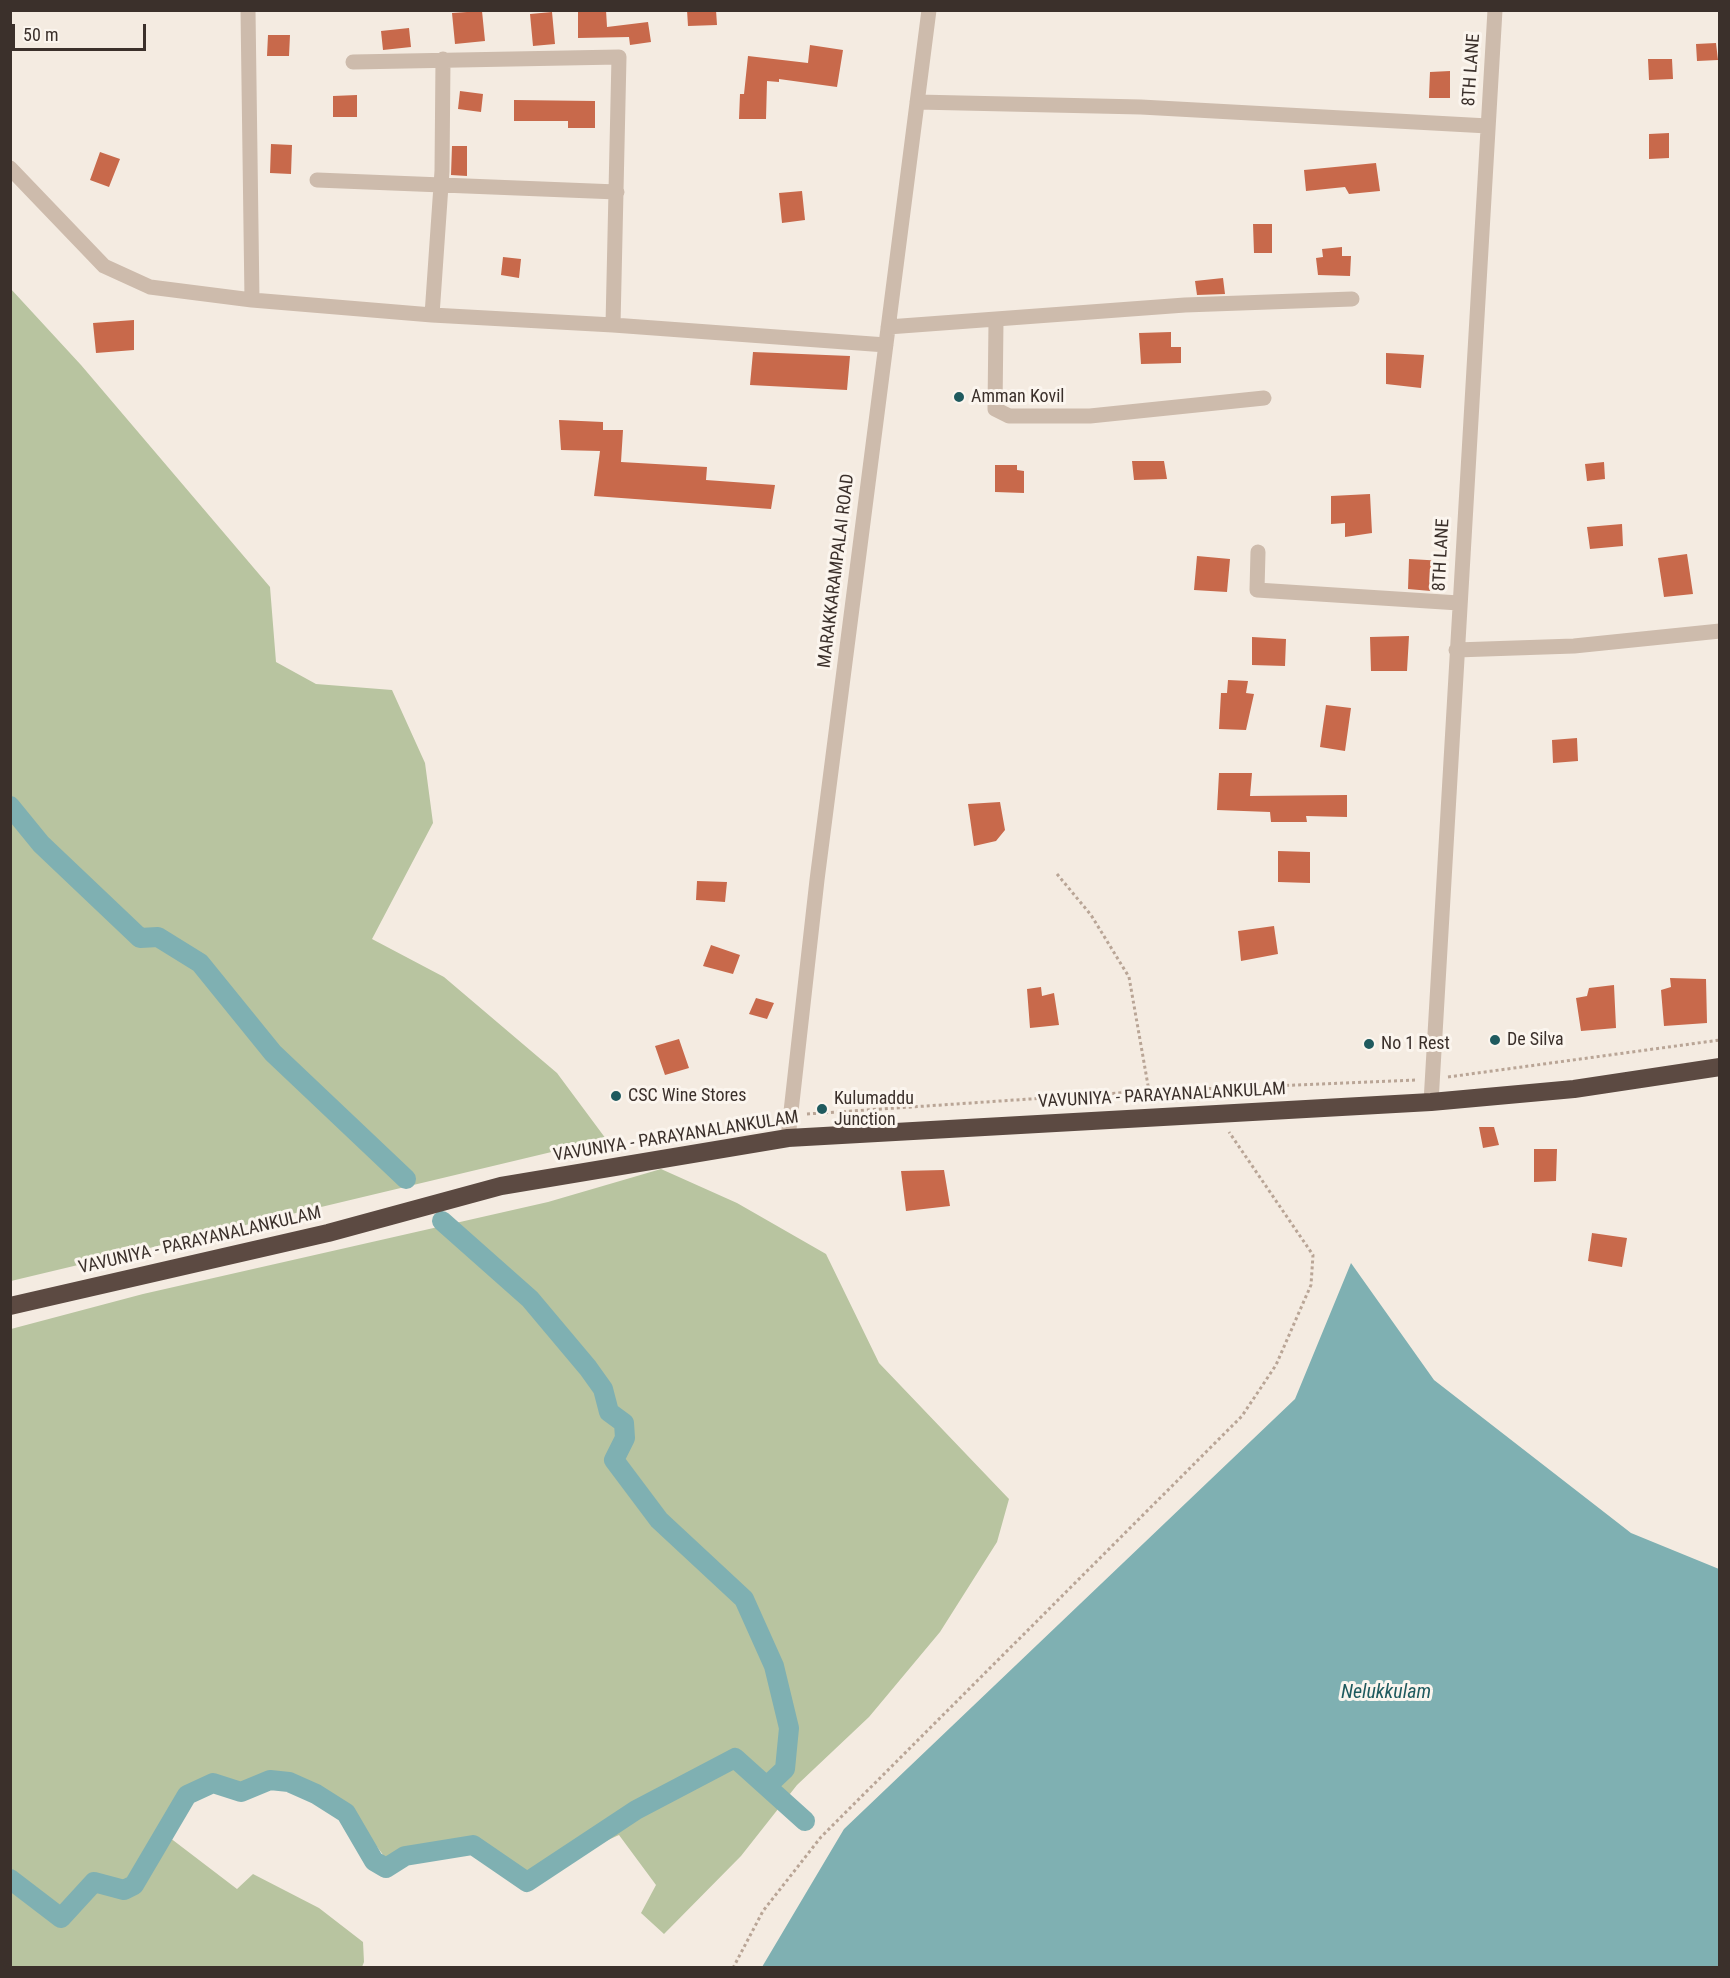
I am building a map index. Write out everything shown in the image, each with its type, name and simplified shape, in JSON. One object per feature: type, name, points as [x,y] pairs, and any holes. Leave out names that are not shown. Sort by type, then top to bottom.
[{"type":"highway","name":"VAVUNIYA - PARAYANALANKULAM","points":[[10,1306],[328,1233],[501,1186],[788,1138],[1431,1102],[1574,1089],[1719,1067]]},
{"type":"street","points":[[248,10],[252,300]]},
{"type":"street","name":"MARAKKARAMPALAI ROAD","points":[[788,1138],[817,880],[929,10]]},
{"type":"street","name":"8TH LANE","points":[[1431,1102],[1456,650],[1496,10]]},
{"type":"street","points":[[353,62],[619,57],[613,325]]},
{"type":"street","points":[[432,315],[441,184],[443,59]]},
{"type":"street","points":[[917,102],[1141,107],[1488,126]]},
{"type":"street","points":[[10,168],[104,266],[150,287],[252,300],[432,315],[613,325],[886,345]]},
{"type":"street","points":[[317,180],[617,192]]},
{"type":"street","points":[[888,327],[1185,306],[1352,299]]},
{"type":"street","points":[[996,321],[995,409],[1009,416],[1090,416],[1264,398]]},
{"type":"street","points":[[1258,552],[1257,590],[1459,603]]},
{"type":"street","points":[[1456,650],[1574,646],[1719,631]]},
{"type":"path","points":[[1057,874],[1090,915],[1129,977],[1149,1090]]},
{"type":"path","points":[[791,1115],[1149,1090],[1432,1079],[1719,1040]]},
{"type":"path","points":[[733,1968],[763,1911],[821,1837],[1242,1416],[1276,1365],[1311,1286],[1313,1255],[1218,1115]]},
{"type":"green space","points":[[10,288],[81,365],[270,587],[276,662],[316,684],[392,690],[425,763],[433,823],[372,939],[444,977],[557,1073],[606,1139],[11,1281]]},
{"type":"green space","points":[[661,1169],[737,1203],[826,1254],[879,1363],[1009,1499],[997,1542],[940,1632],[869,1717],[797,1785],[741,1856],[664,1934],[641,1913],[656,1885],[619,1835],[528,1876],[471,1840],[415,1848],[387,1860],[355,1818],[329,1795],[297,1780],[263,1775],[240,1785],[186,1792],[161,1831],[237,1889],[253,1874],[319,1908],[363,1942],[362,1967],[11,1967],[11,1329],[143,1294],[548,1202]]},
{"type":"water","name":"Nelukkulam","points":[[1351,1263],[1434,1380],[1631,1533],[1719,1569],[1719,1967],[762,1967],[844,1829],[1295,1399]]},
{"type":"building","points":[[578,10],[606,10],[607,27],[648,22],[651,42],[630,45],[629,37],[578,38]]},
{"type":"building","points":[[687,10],[716,10],[717,25],[688,26]]},
{"type":"building","points":[[482,11],[485,41],[455,44],[452,13]]},
{"type":"building","points":[[552,12],[555,44],[533,46],[530,14]]},
{"type":"building","points":[[409,28],[411,47],[383,50],[381,31]]},
{"type":"building","points":[[268,35],[290,35],[289,56],[267,56]]},
{"type":"building","points":[[1716,43],[1718,60],[1697,61],[1696,44]]},
{"type":"building","points":[[810,45],[843,50],[837,87],[779,79],[779,82],[767,81],[766,119],[739,119],[740,94],[744,94],[748,56],[808,63]]},
{"type":"building","points":[[1648,59],[1672,59],[1673,79],[1649,80]]},
{"type":"building","points":[[1450,71],[1450,98],[1429,98],[1430,72]]},
{"type":"building","points":[[460,91],[483,94],[481,112],[458,109]]},
{"type":"building","points":[[357,95],[357,117],[333,117],[333,96]]},
{"type":"building","points":[[514,100],[595,101],[595,128],[568,128],[568,121],[514,121]]},
{"type":"building","points":[[1669,133],[1669,158],[1649,159],[1649,134]]},
{"type":"building","points":[[271,144],[292,145],[291,174],[270,173]]},
{"type":"building","points":[[452,146],[467,146],[467,176],[451,175]]},
{"type":"building","points":[[100,152],[120,159],[109,187],[90,180]]},
{"type":"building","points":[[1376,163],[1380,191],[1349,194],[1345,187],[1306,191],[1304,170]]},
{"type":"building","points":[[802,191],[805,220],[782,223],[779,193]]},
{"type":"building","points":[[1253,224],[1272,224],[1272,253],[1254,253]]},
{"type":"building","points":[[1342,247],[1342,256],[1351,256],[1350,276],[1318,275],[1316,258],[1323,257],[1322,249]]},
{"type":"building","points":[[503,257],[521,259],[519,278],[501,275]]},
{"type":"building","points":[[1223,278],[1225,294],[1197,295],[1195,281]]},
{"type":"building","points":[[134,320],[134,350],[96,353],[93,323]]},
{"type":"building","points":[[1171,332],[1171,347],[1181,347],[1181,363],[1141,364],[1139,333]]},
{"type":"building","points":[[753,352],[850,356],[847,390],[750,385]]},
{"type":"building","points":[[1386,353],[1424,355],[1421,388],[1386,384]]},
{"type":"building","points":[[559,420],[603,422],[603,430],[623,430],[621,462],[707,467],[706,480],[775,485],[771,509],[594,496],[600,451],[561,450]]},
{"type":"building","points":[[1132,461],[1164,461],[1167,479],[1134,480]]},
{"type":"building","points":[[1604,462],[1605,479],[1587,481],[1585,464]]},
{"type":"building","points":[[995,465],[1017,465],[1017,470],[1024,471],[1024,493],[995,492]]},
{"type":"building","points":[[1370,494],[1372,533],[1345,537],[1345,523],[1331,524],[1331,496]]},
{"type":"building","points":[[1622,524],[1623,546],[1590,549],[1587,527]]},
{"type":"building","points":[[1687,554],[1693,594],[1664,597],[1658,558]]},
{"type":"building","points":[[1197,556],[1230,559],[1227,592],[1194,590]]},
{"type":"building","points":[[1409,559],[1445,561],[1442,592],[1408,589]]},
{"type":"building","points":[[1409,636],[1407,671],[1371,671],[1370,637]]},
{"type":"building","points":[[1252,637],[1286,639],[1285,666],[1252,665]]},
{"type":"building","points":[[1228,680],[1248,681],[1246,693],[1254,694],[1246,730],[1219,729],[1221,693],[1227,693]]},
{"type":"building","points":[[1326,705],[1351,708],[1345,751],[1320,747]]},
{"type":"building","points":[[1577,738],[1578,761],[1553,763],[1552,740]]},
{"type":"building","points":[[1219,773],[1252,773],[1250,796],[1347,795],[1347,817],[1306,816],[1307,822],[1271,822],[1270,812],[1217,810]]},
{"type":"building","points":[[1000,802],[1005,830],[996,841],[974,846],[968,804]]},
{"type":"building","points":[[1278,851],[1310,852],[1310,883],[1278,882]]},
{"type":"building","points":[[697,881],[727,882],[725,902],[696,900]]},
{"type":"building","points":[[1274,926],[1278,954],[1241,961],[1238,931]]},
{"type":"building","points":[[711,945],[740,955],[733,974],[703,966]]},
{"type":"building","points":[[1670,978],[1706,979],[1707,1023],[1664,1026],[1661,990],[1671,987]]},
{"type":"building","points":[[1614,985],[1616,1028],[1581,1031],[1576,998],[1587,996],[1589,988]]},
{"type":"building","points":[[1041,987],[1042,996],[1054,993],[1059,1025],[1030,1028],[1027,989]]},
{"type":"building","points":[[756,998],[774,1003],[767,1019],[749,1014]]},
{"type":"building","points":[[679,1039],[689,1068],[665,1075],[655,1046]]},
{"type":"building","points":[[1479,1127],[1494,1127],[1499,1145],[1483,1148]]},
{"type":"building","points":[[1534,1149],[1557,1149],[1556,1181],[1534,1182]]},
{"type":"building","points":[[944,1170],[950,1206],[906,1211],[901,1171]]},
{"type":"building","points":[[1592,1233],[1627,1238],[1622,1267],[1588,1261]]},
{"type":"waterway","points":[[10,806],[41,844],[140,938],[158,937],[200,963],[273,1053],[406,1179]]},
{"type":"waterway","points":[[442,1221],[530,1299],[588,1368],[603,1389],[609,1412],[624,1423],[625,1438],[614,1460],[659,1520],[744,1599],[774,1666],[789,1728],[785,1769],[767,1786]]},
{"type":"waterway","points":[[10,1879],[61,1918],[94,1882],[124,1890],[134,1885],[187,1795],[213,1783],[241,1792],[270,1780],[289,1782],[316,1794],[346,1813],[374,1861],[386,1868],[405,1856],[473,1845],[527,1882],[636,1810],[735,1758],[805,1821]]},
{"type":"place","name":"Amman Kovil","points":[[959,397]]},
{"type":"place","name":"De Silva","points":[[1495,1040]]},
{"type":"place","name":"No 1 Rest","points":[[1369,1044]]},
{"type":"place","name":"CSC Wine Stores","points":[[616,1096]]},
{"type":"place","name":"Kulumaddu Junction","points":[[822,1109]]}]
